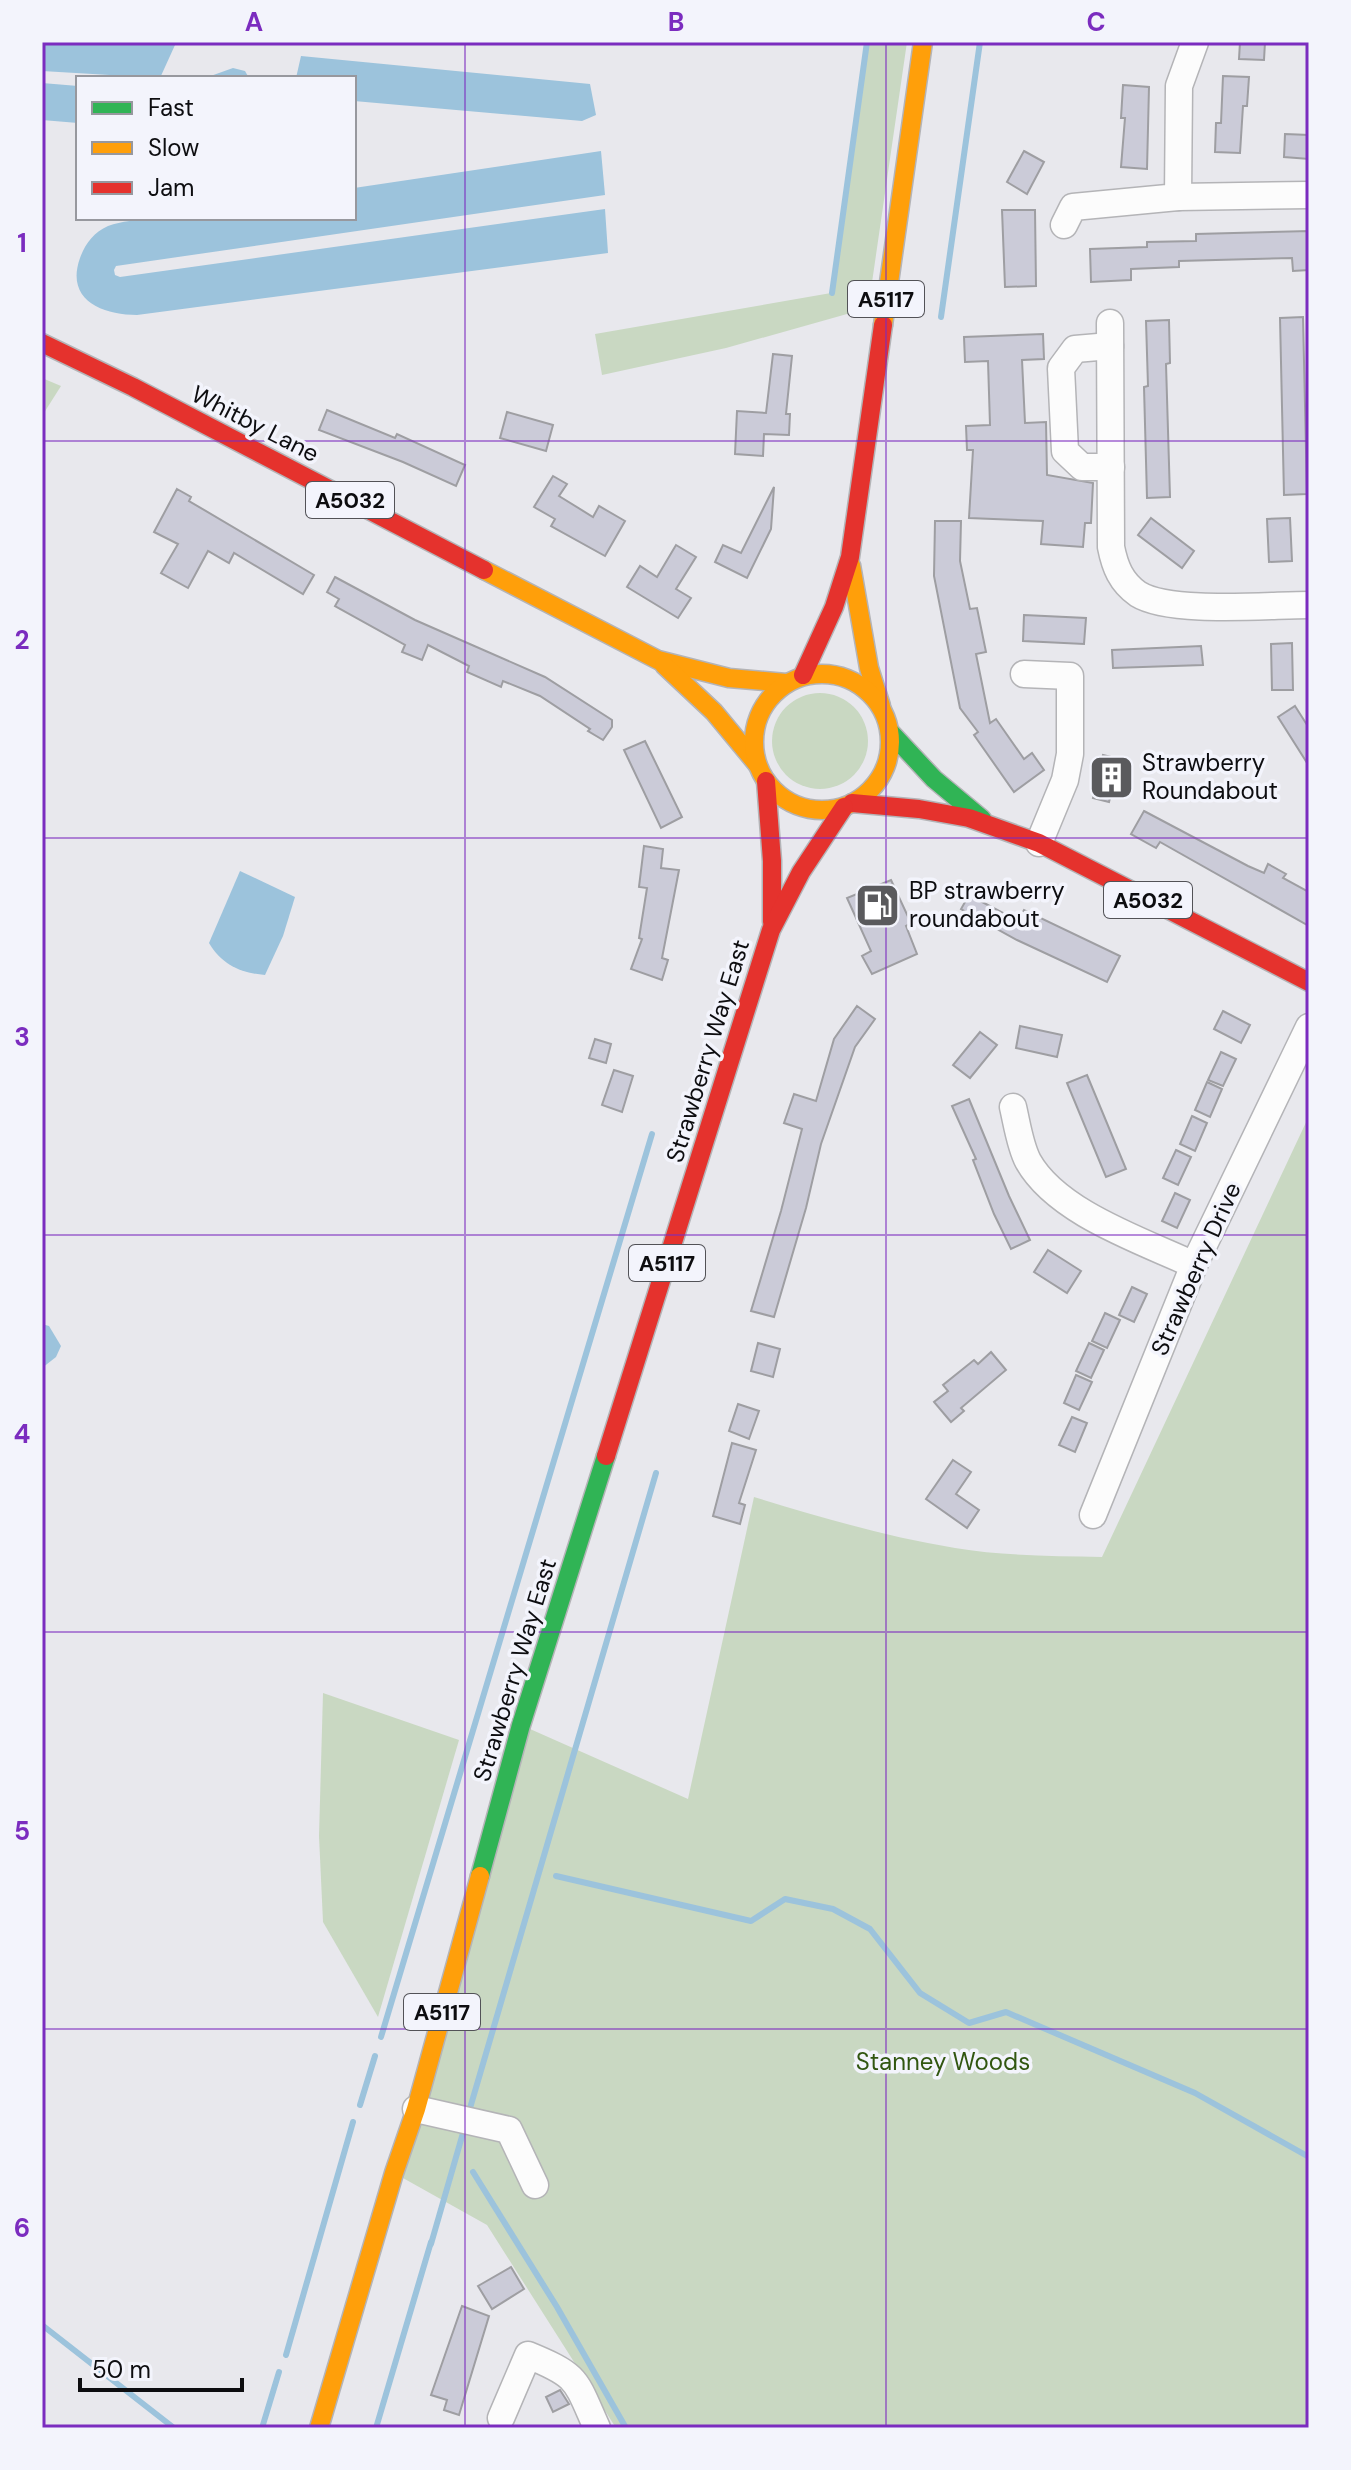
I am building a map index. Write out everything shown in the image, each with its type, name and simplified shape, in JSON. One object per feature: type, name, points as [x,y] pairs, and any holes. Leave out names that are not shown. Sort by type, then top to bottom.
[{"type":"main road","name":"A5117","points":[[761,772],[753,741],[757,719],[769,699],[794,679],[834,607],[850,557],[923,42]]},
{"type":"main road","name":"Whitby Lane","points":[[42,343],[133,387],[658,660],[729,678],[794,679]]},
{"type":"main road","name":"A5117","points":[[848,805],[870,791],[883,774],[890,754],[891,733],[869,668],[850,557]]},
{"type":"main road","name":"Whitby Lane","points":[[658,660],[735,732],[761,772]]},
{"type":"main road","name":"A5117","points":[[794,679],[825,673],[847,677],[867,689],[881,706]]},
{"type":"main road","name":"A5032","points":[[891,733],[911,759],[985,822]]},
{"type":"main road","points":[[761,772],[781,797],[801,807],[822,810],[848,805]]},
{"type":"main road","name":"Strawberry Way East","points":[[761,772],[772,861],[771,930]]},
{"type":"main road","name":"Strawberry Way East","points":[[319,2428],[394,2173],[416,2109],[521,1725],[771,930],[801,872],[848,805]]},
{"type":"main road","name":"A5032","points":[[848,805],[915,809],[985,822],[1039,843],[1309,982]]},
{"type":"street","points":[[1178,197],[1179,86],[1195,42]]},
{"type":"street","points":[[1067,207],[1178,197],[1309,195]]},
{"type":"street","points":[[1111,467],[1082,467],[1065,451],[1061,368],[1075,349],[1110,335],[1111,467],[1111,547],[1116,569],[1125,583],[1139,594],[1156,601],[1181,605],[1309,605]]},
{"type":"street","points":[[1024,674],[1070,676],[1070,754],[1065,780],[1039,843]]},
{"type":"street","name":"Strawberry Drive","points":[[1093,1515],[1194,1265],[1309,1027]]},
{"type":"street","points":[[1013,1107],[1027,1159],[1041,1180],[1069,1203],[1098,1220],[1194,1265]]},
{"type":"street","points":[[416,2109],[509,2130],[535,2185]]},
{"type":"street","points":[[501,2418],[528,2355],[559,2368],[576,2380],[597,2428]]},
{"type":"green space","points":[[867,42],[907,42],[869,303],[847,314],[726,348],[602,375],[595,334],[831,293]]},
{"type":"green space","points":[[42,378],[61,386],[42,416]]},
{"type":"green space","points":[[820,693],[838,696],[854,707],[865,723],[868,741],[865,759],[854,775],[838,786],[820,789],[802,786],[786,775],[775,759],[772,741],[775,723],[786,707],[802,696]]},
{"type":"green space","name":"Stanney Woods","points":[[1309,1116],[1309,2428],[616,2428],[487,2225],[394,2173],[521,1725],[688,1799],[754,1497],[879,1532],[955,1548],[1010,1554],[1102,1557]]},
{"type":"green space","points":[[323,1693],[459,1740],[378,2017],[323,1922],[319,1836]]},
{"type":"water","points":[[42,42],[175,45],[161,76],[42,71]]},
{"type":"water","points":[[301,56],[590,84],[596,115],[582,121],[356,101],[356,76],[296,76]]},
{"type":"water","points":[[233,68],[245,71],[248,76],[211,76]]},
{"type":"water","points":[[42,83],[76,86],[76,123],[42,120]]},
{"type":"water","points":[[601,151],[605,195],[116,266],[115,275],[120,277],[605,209],[608,253],[137,315],[100,308],[82,294],[78,285],[80,258],[87,243],[108,226],[138,220],[356,220],[356,188]]},
{"type":"water","points":[[240,871],[295,897],[283,936],[265,975],[233,966],[220,957],[209,943]]},
{"type":"water","points":[[42,1324],[49,1326],[61,1346],[56,1357],[42,1368]]},
{"type":"building","points":[[1240,42],[1265,42],[1264,60],[1239,59]]},
{"type":"building","points":[[1223,76],[1249,77],[1247,106],[1243,106],[1240,153],[1215,152],[1216,123],[1221,123]]},
{"type":"building","points":[[1123,85],[1149,87],[1147,169],[1121,167],[1125,118],[1121,118]]},
{"type":"building","points":[[1285,134],[1309,135],[1309,159],[1284,157]]},
{"type":"building","points":[[1024,151],[1044,162],[1027,194],[1007,182]]},
{"type":"building","points":[[1002,210],[1035,210],[1036,286],[1005,287]]},
{"type":"building","points":[[1309,231],[1309,270],[1293,271],[1292,258],[1179,261],[1179,267],[1131,269],[1131,280],[1091,282],[1090,249],[1147,247],[1147,242],[1196,241],[1196,234]]},
{"type":"building","points":[[1303,317],[1307,494],[1284,495],[1280,318]]},
{"type":"building","points":[[1169,320],[1170,363],[1166,364],[1170,497],[1147,498],[1146,321]]},
{"type":"building","points":[[1043,334],[1044,359],[1022,360],[1025,423],[1046,422],[1047,475],[1093,483],[1091,523],[1085,523],[1083,547],[1041,544],[1043,521],[969,518],[973,450],[967,450],[966,426],[990,425],[988,361],[965,362],[964,337]]},
{"type":"building","points":[[773,354],[792,356],[786,414],[790,414],[789,435],[764,434],[763,456],[735,454],[737,411],[766,413]]},
{"type":"building","points":[[327,410],[395,438],[397,434],[465,465],[456,486],[319,430]]},
{"type":"building","points":[[507,412],[553,425],[546,451],[500,438]]},
{"type":"building","points":[[553,476],[567,484],[559,496],[593,517],[599,506],[625,521],[605,556],[551,526],[555,519],[534,507]]},
{"type":"building","points":[[774,487],[771,529],[747,578],[715,562],[723,545],[741,553]]},
{"type":"building","points":[[177,489],[191,497],[189,501],[314,575],[303,594],[234,553],[229,563],[208,551],[188,588],[161,573],[178,544],[154,532]]},
{"type":"building","points":[[1151,518],[1194,551],[1182,568],[1138,535]]},
{"type":"building","points":[[1290,518],[1292,561],[1269,562],[1267,519]]},
{"type":"building","points":[[935,521],[961,521],[960,561],[970,609],[977,608],[986,652],[976,654],[990,723],[996,719],[1024,759],[1032,753],[1044,770],[1014,792],[974,735],[978,732],[960,708],[934,576]]},
{"type":"building","points":[[676,545],[696,557],[676,589],[691,598],[678,618],[627,587],[640,566],[657,577]]},
{"type":"building","points":[[335,577],[415,620],[545,677],[612,720],[612,727],[603,740],[540,696],[503,681],[501,687],[467,672],[469,666],[428,645],[422,660],[402,652],[405,645],[335,606],[339,599],[327,592]]},
{"type":"building","points":[[1024,615],[1086,618],[1084,644],[1023,641]]},
{"type":"building","points":[[1292,643],[1293,690],[1272,690],[1271,644]]},
{"type":"building","points":[[1201,646],[1203,665],[1113,668],[1112,650]]},
{"type":"building","points":[[1295,706],[1309,728],[1309,766],[1278,717]]},
{"type":"building","points":[[645,741],[682,817],[661,828],[624,750]]},
{"type":"building","name":"Strawberry Roundabout","points":[[1103,755],[1128,761],[1120,796],[1111,794],[1109,802],[1093,798]]},
{"type":"building","points":[[1144,811],[1248,866],[1264,873],[1268,864],[1286,874],[1283,878],[1309,892],[1309,926],[1160,842],[1156,848],[1131,834]]},
{"type":"building","points":[[644,846],[663,849],[661,868],[679,870],[662,958],[668,960],[662,980],[631,969],[642,939],[639,938],[647,888],[639,887]]},
{"type":"building","points":[[891,880],[911,923],[906,926],[917,954],[872,974],[862,956],[871,951],[847,898]]},
{"type":"building","points":[[969,895],[1018,921],[1024,910],[1120,956],[1107,982],[1017,940],[961,909]]},
{"type":"building","points":[[857,1006],[875,1019],[855,1047],[821,1144],[774,1317],[751,1311],[802,1129],[784,1123],[794,1094],[816,1101],[834,1039]]},
{"type":"building","points":[[1223,1011],[1250,1025],[1241,1043],[1214,1029]]},
{"type":"building","points":[[1020,1026],[1062,1035],[1057,1057],[1016,1048]]},
{"type":"building","points":[[980,1032],[997,1045],[970,1078],[953,1065]]},
{"type":"building","points":[[595,1039],[611,1044],[606,1063],[589,1058]]},
{"type":"building","points":[[1221,1052],[1236,1059],[1223,1086],[1208,1080]]},
{"type":"building","points":[[614,1070],[633,1076],[622,1112],[602,1105]]},
{"type":"building","points":[[1087,1075],[1126,1169],[1106,1177],[1067,1083]]},
{"type":"building","points":[[1207,1082],[1222,1089],[1210,1117],[1195,1110]]},
{"type":"building","points":[[969,1099],[1030,1240],[1011,1249],[952,1106]]},
{"type":"building","points":[[1192,1116],[1207,1123],[1195,1151],[1180,1144]]},
{"type":"building","points":[[1176,1150],[1191,1157],[1178,1185],[1163,1178]]},
{"type":"building","points":[[1175,1193],[1190,1200],[1177,1228],[1162,1221]]},
{"type":"building","points":[[1048,1250],[1081,1271],[1067,1293],[1034,1272]]},
{"type":"building","points":[[1132,1287],[1147,1294],[1134,1322],[1119,1315]]},
{"type":"building","points":[[1105,1313],[1120,1320],[1107,1348],[1092,1341]]},
{"type":"building","points":[[758,1343],[780,1349],[773,1377],[751,1371]]},
{"type":"building","points":[[1089,1343],[1104,1350],[1091,1378],[1076,1371]]},
{"type":"building","points":[[991,1352],[1006,1370],[961,1408],[964,1411],[951,1422],[934,1402],[948,1391],[943,1385],[974,1360],[978,1364]]},
{"type":"building","points":[[1076,1375],[1092,1382],[1079,1410],[1064,1403]]},
{"type":"building","points":[[738,1404],[759,1411],[749,1439],[729,1431]]},
{"type":"building","points":[[1072,1417],[1087,1423],[1075,1452],[1059,1445]]},
{"type":"building","points":[[732,1443],[756,1450],[739,1503],[745,1505],[740,1524],[713,1516]]},
{"type":"building","points":[[953,1460],[971,1472],[956,1494],[979,1510],[967,1528],[926,1499]]},
{"type":"building","points":[[511,2267],[524,2289],[492,2309],[478,2286]]},
{"type":"building","points":[[462,2306],[489,2316],[459,2415],[444,2410],[447,2400],[431,2395]]},
{"type":"building","points":[[560,2390],[569,2404],[553,2412],[546,2397]]},
{"type":"waterway","points":[[832,293],[867,42]]},
{"type":"waterway","points":[[941,317],[980,42]]},
{"type":"waterway","points":[[381,2037],[652,1134]]},
{"type":"waterway","points":[[468,2115],[656,1473]]},
{"type":"waterway","points":[[556,1876],[751,1921],[785,1899],[833,1909],[870,1929],[920,1993],[969,2023],[1006,2012],[1195,2093],[1309,2157]]},
{"type":"waterway","points":[[360,2105],[375,2056]]},
{"type":"waterway","points":[[286,2355],[353,2122]]},
{"type":"waterway","points":[[431,2244],[465,2126]]},
{"type":"waterway","points":[[473,2172],[557,2307],[626,2428]]},
{"type":"waterway","points":[[376,2428],[431,2242]]},
{"type":"waterway","points":[[42,2325],[174,2428]]},
{"type":"waterway","points":[[262,2428],[279,2372]]},
{"type":"traffic: fast","points":[[891,733],[934,779],[982,819]]},
{"type":"traffic: fast","points":[[480,1876],[521,1725],[606,1456]]},
{"type":"traffic: slow","points":[[883,325],[923,42]]},
{"type":"traffic: slow","points":[[851,565],[869,668],[881,706]]},
{"type":"traffic: slow","points":[[484,570],[658,660],[729,678],[786,683]]},
{"type":"traffic: slow","points":[[664,665],[714,712],[757,764]]},
{"type":"traffic: slow","points":[[822,674],[848,679],[870,694],[885,716],[890,742],[885,768],[870,790],[848,805],[822,810],[796,805],[774,790],[759,768],[754,742],[759,716],[774,694],[796,679],[822,674]]},
{"type":"traffic: slow","points":[[319,2428],[394,2173],[416,2109],[480,1876]]},
{"type":"traffic: jam","points":[[803,675],[834,607],[850,557],[883,325]]},
{"type":"traffic: jam","points":[[42,343],[133,387],[484,570]]},
{"type":"traffic: jam","points":[[766,781],[772,861],[772,922]]},
{"type":"traffic: jam","points":[[852,803],[919,809],[969,818],[1039,843],[1309,982]]},
{"type":"traffic: jam","points":[[606,1456],[771,930],[801,872],[844,807]]},
{"type":"place","name":"Strawberry Roundabout","points":[[1111,777]]},
{"type":"place","name":"BP strawberry roundabout","points":[[878,905]]}]
